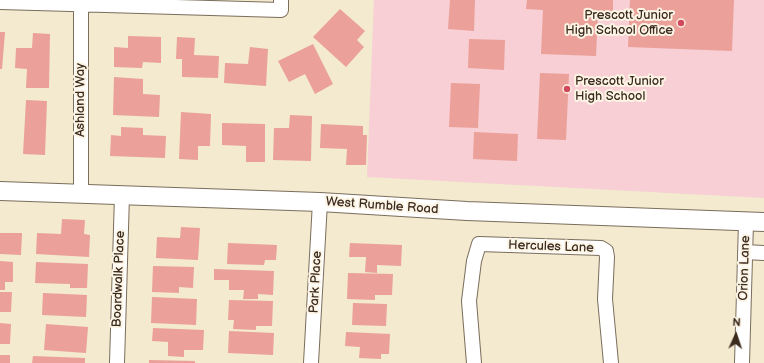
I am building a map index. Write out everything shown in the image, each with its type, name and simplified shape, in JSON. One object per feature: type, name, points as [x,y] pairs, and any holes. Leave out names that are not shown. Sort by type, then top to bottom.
[{"type":"street","points":[[0,2],[81,6],[281,5]]},
{"type":"street","name":"Ashland Way","points":[[81,6],[81,194]]},
{"type":"street","name":"West Rumble Road","points":[[0,191],[320,202],[467,211],[764,222]]},
{"type":"street","name":"Boardwalk Place","points":[[117,363],[122,195]]},
{"type":"street","name":"Park Place","points":[[312,363],[320,202]]},
{"type":"street","name":"Orion Lane","points":[[742,363],[746,222]]},
{"type":"street","name":"Hercules Lane","points":[[474,363],[469,301],[474,261],[479,244],[601,248],[606,251],[605,299],[611,363]]},
{"type":"street","points":[[745,248],[764,253]]},
{"type":"shaded area","name":"Prescott Junior High School","points":[[374,0],[764,0],[764,198],[367,177]]},
{"type":"building","points":[[450,0],[475,0],[474,31],[448,29]]},
{"type":"building","points":[[527,0],[613,0],[613,13],[598,12],[596,56],[541,54],[543,10],[526,9]]},
{"type":"building","name":"Prescott Junior High School Office","points":[[630,0],[734,0],[732,51],[628,47]]},
{"type":"building","points":[[340,9],[365,31],[357,40],[364,47],[346,67],[313,37]]},
{"type":"building","points":[[0,32],[5,32],[2,69],[0,69]]},
{"type":"building","points":[[33,33],[50,34],[49,88],[26,88],[27,69],[15,68],[16,48],[32,48]]},
{"type":"building","points":[[128,36],[161,37],[161,63],[143,62],[142,68],[114,67],[114,47],[128,48]]},
{"type":"building","points":[[177,37],[195,38],[194,55],[219,56],[218,78],[182,77],[182,59],[176,59]]},
{"type":"building","points":[[469,39],[505,40],[504,70],[468,68]]},
{"type":"building","points":[[313,44],[333,84],[315,94],[305,74],[289,82],[278,61]]},
{"type":"building","points":[[250,47],[268,49],[266,86],[224,83],[225,63],[248,64]]},
{"type":"building","points":[[540,73],[569,74],[566,140],[537,139]]},
{"type":"building","points":[[114,77],[143,79],[143,94],[160,95],[159,117],[113,115]]},
{"type":"building","points":[[451,83],[480,84],[478,128],[449,127]]},
{"type":"building","points":[[26,100],[47,101],[45,155],[23,154]]},
{"type":"building","points":[[181,112],[211,114],[210,146],[198,146],[198,160],[179,159]]},
{"type":"building","points":[[290,115],[312,116],[311,161],[273,160],[274,128],[289,128]]},
{"type":"building","points":[[222,123],[265,124],[265,162],[246,162],[246,146],[222,145]]},
{"type":"building","points":[[321,124],[363,126],[363,135],[367,135],[366,165],[346,165],[347,149],[320,148]]},
{"type":"building","points":[[121,127],[143,128],[143,135],[166,136],[165,158],[110,156],[111,135],[121,136]]},
{"type":"building","points":[[474,132],[518,134],[517,161],[473,159]]},
{"type":"building","points":[[62,219],[85,220],[84,234],[90,235],[89,257],[36,254],[37,233],[61,234]]},
{"type":"building","points":[[181,227],[200,228],[198,260],[156,258],[157,237],[180,238]]},
{"type":"building","points":[[0,233],[22,233],[21,255],[0,254]]},
{"type":"building","points":[[228,243],[277,245],[276,260],[265,260],[264,265],[227,264]]},
{"type":"building","points":[[350,243],[402,245],[401,266],[377,265],[377,273],[365,272],[366,257],[349,257]]},
{"type":"building","points":[[0,261],[13,262],[13,282],[5,282],[5,290],[0,290]]},
{"type":"building","points":[[36,262],[88,264],[87,288],[70,288],[70,284],[35,283]]},
{"type":"building","points":[[153,266],[194,267],[193,288],[179,287],[179,293],[152,292]]},
{"type":"building","points":[[214,269],[274,271],[273,295],[258,294],[258,299],[243,299],[244,290],[229,290],[229,280],[214,280]]},
{"type":"building","points":[[348,273],[393,274],[392,295],[375,295],[375,300],[347,299]]},
{"type":"building","points":[[0,292],[12,292],[11,312],[0,312]]},
{"type":"building","points":[[43,293],[87,295],[86,317],[42,315]]},
{"type":"building","points":[[152,297],[197,299],[196,325],[151,323]]},
{"type":"building","points":[[229,300],[273,301],[272,326],[256,326],[256,330],[233,329],[234,320],[228,320]]},
{"type":"building","points":[[353,303],[387,304],[386,326],[352,325]]},
{"type":"building","points":[[0,323],[11,324],[10,344],[0,344]]},
{"type":"building","points":[[46,324],[88,327],[86,353],[44,350]]},
{"type":"building","points":[[153,328],[204,330],[203,350],[184,350],[184,357],[168,356],[168,342],[152,341]]},
{"type":"building","points":[[229,331],[274,333],[273,355],[228,353]]},
{"type":"building","points":[[346,332],[390,334],[389,354],[381,354],[381,359],[359,358],[360,347],[345,346]]},
{"type":"building","points":[[0,355],[10,355],[10,363],[0,363]]},
{"type":"building","points":[[33,356],[85,358],[85,363],[32,363]]},
{"type":"building","points":[[149,360],[195,361],[195,363],[149,363]]},
{"type":"place","name":"Prescott Junior High School Office","points":[[681,23]]},
{"type":"place","name":"Prescott Junior High School","points":[[567,89]]}]
